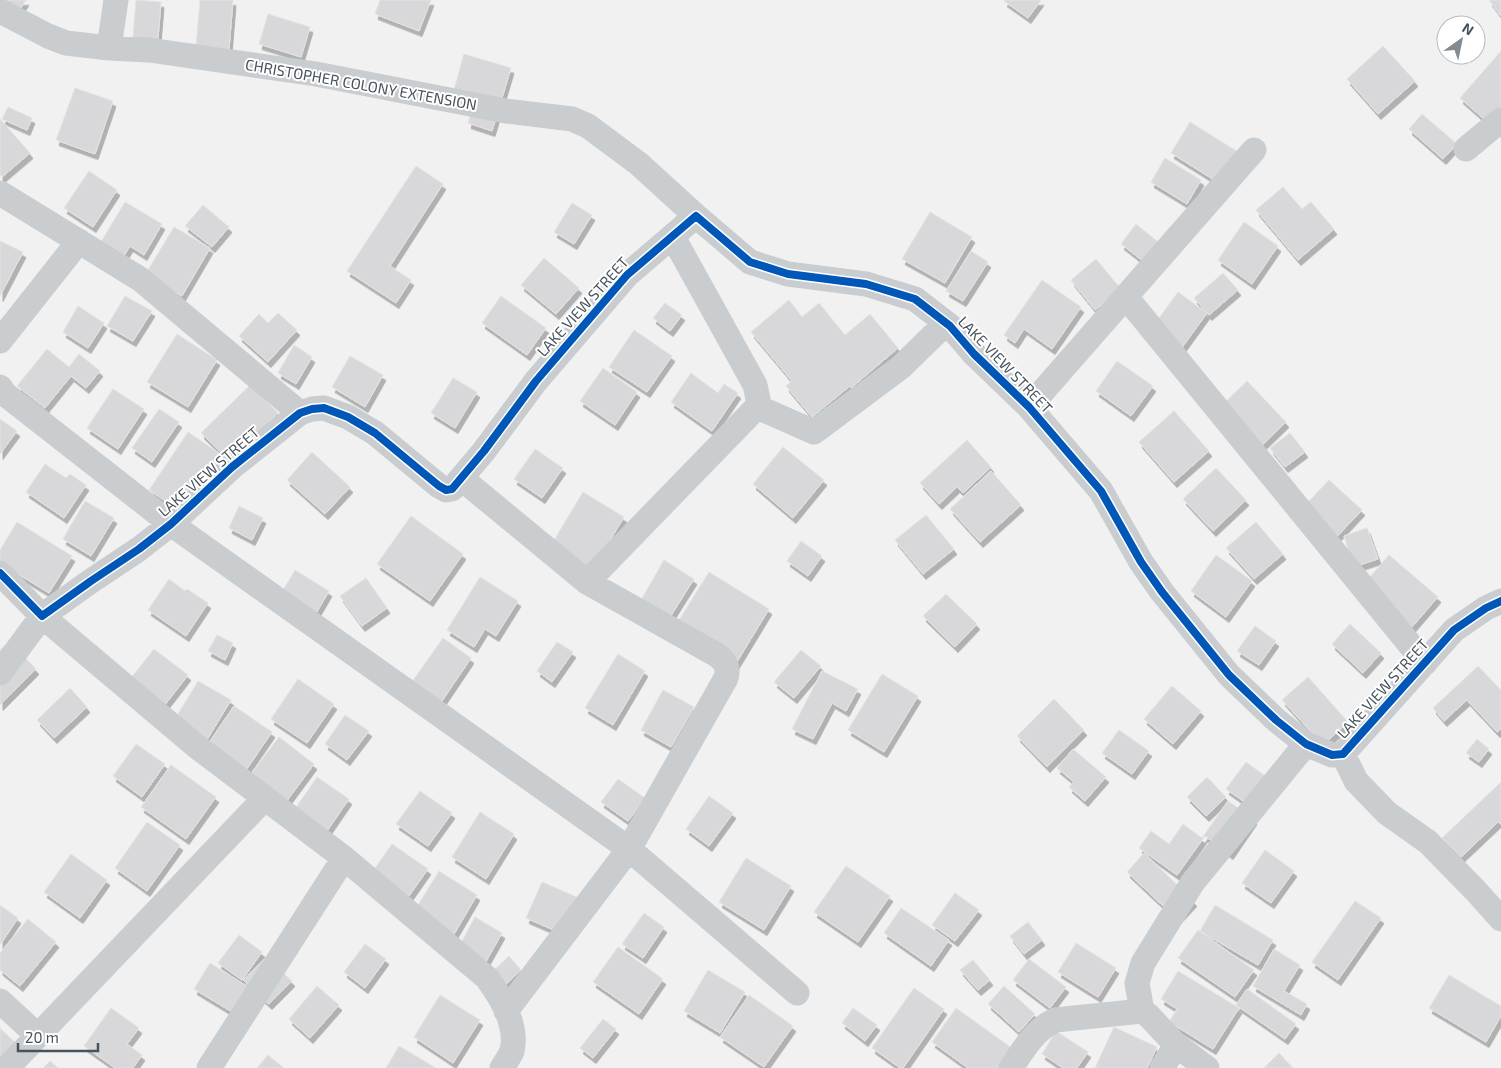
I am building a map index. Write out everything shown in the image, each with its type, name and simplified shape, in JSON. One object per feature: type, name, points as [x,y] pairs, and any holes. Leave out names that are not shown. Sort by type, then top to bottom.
[{"type":"street","points":[[109,48],[116,0]]},
{"type":"street","name":"CHRISTOPHER COLONY EXTENSION","points":[[0,11],[48,36],[66,43],[149,50],[316,74],[506,111],[572,119],[588,126],[639,164],[696,216]]},
{"type":"street","points":[[1466,149],[1501,120]]},
{"type":"street","points":[[1030,407],[1254,150]]},
{"type":"street","points":[[0,193],[140,280],[300,412]]},
{"type":"street","name":"LAKE VIEW STREET","points":[[0,672],[42,616],[90,581],[139,550],[171,524],[232,467],[300,412],[324,408],[348,417],[375,434],[440,486],[446,490],[452,490],[536,380],[627,275],[696,216],[750,262],[788,274],[866,284],[915,299],[950,326],[974,354],[1030,407],[1101,491],[1141,562],[1162,592],[1229,675],[1276,720],[1306,744],[1332,755],[1342,754],[1454,630],[1501,600]]},
{"type":"street","points":[[587,582],[757,407],[758,399],[755,385],[673,237]]},
{"type":"street","points":[[0,341],[79,241]]},
{"type":"street","points":[[1126,296],[1425,663]]},
{"type":"street","points":[[757,407],[814,432],[901,367],[946,324]]},
{"type":"street","points":[[0,387],[4,394],[171,524],[629,849],[797,994]]},
{"type":"street","points":[[462,479],[587,582],[717,655],[728,669],[726,678],[629,849],[506,1011]]},
{"type":"street","points":[[0,574],[42,616],[196,746],[344,858],[487,978],[495,989],[512,1028],[513,1042],[511,1052],[502,1068]]},
{"type":"street","points":[[1142,1011],[1137,983],[1143,963],[1173,914],[1193,882],[1306,744]]},
{"type":"street","points":[[1342,754],[1356,780],[1387,813],[1428,842],[1501,919]]},
{"type":"street","points":[[7,1068],[265,798]]},
{"type":"street","points":[[209,1068],[344,858]]},
{"type":"street","points":[[0,1001],[37,1035]]},
{"type":"street","points":[[1011,1068],[1035,1033],[1046,1024],[1055,1020],[1142,1011],[1150,1016],[1176,1045],[1207,1068]]},
{"type":"street","points":[[1162,1068],[1176,1045]]},
{"type":"building","points":[[5,0],[26,0],[20,9]]},
{"type":"building","points":[[136,0],[161,2],[157,50],[132,48]]},
{"type":"building","points":[[200,0],[233,0],[229,49],[196,46]]},
{"type":"building","points":[[380,0],[431,0],[419,31],[375,14]]},
{"type":"building","points":[[1005,0],[1041,0],[1028,18]]},
{"type":"building","points":[[1489,0],[1501,0],[1501,16]]},
{"type":"building","points":[[268,14],[310,27],[301,57],[259,44]]},
{"type":"building","points":[[1383,46],[1415,81],[1378,114],[1347,79]]},
{"type":"building","points":[[1501,51],[1501,134],[1460,98]]},
{"type":"building","points":[[464,54],[511,68],[492,131],[468,123],[473,107],[451,100]]},
{"type":"building","points":[[75,88],[113,101],[95,154],[56,140]]},
{"type":"building","points":[[8,107],[32,118],[27,130],[2,119]]},
{"type":"building","points":[[1422,114],[1457,144],[1443,159],[1409,129]]},
{"type":"building","points":[[0,119],[30,153],[2,177],[0,175]]},
{"type":"building","points":[[1190,122],[1246,157],[1227,188],[1171,153]]},
{"type":"building","points":[[1165,158],[1201,180],[1187,204],[1151,182]]},
{"type":"building","points":[[416,166],[443,184],[390,266],[411,280],[396,303],[347,271]]},
{"type":"building","points":[[89,171],[117,190],[93,227],[64,208]]},
{"type":"building","points":[[1283,187],[1302,209],[1311,202],[1334,229],[1298,260],[1256,210]]},
{"type":"building","points":[[125,202],[162,224],[144,255],[130,246],[122,259],[99,245]]},
{"type":"building","points":[[572,203],[592,215],[574,244],[554,232]]},
{"type":"building","points":[[203,205],[229,227],[212,247],[185,226]]},
{"type":"building","points":[[930,212],[972,237],[945,283],[902,259]]},
{"type":"building","points":[[1244,222],[1278,246],[1252,284],[1218,260]]},
{"type":"building","points":[[1136,224],[1163,246],[1148,265],[1121,244]]},
{"type":"building","points":[[174,227],[210,248],[182,296],[145,275]]},
{"type":"building","points":[[0,241],[23,252],[0,296]]},
{"type":"building","points":[[971,251],[988,262],[963,301],[946,291]]},
{"type":"building","points":[[544,258],[579,288],[556,314],[521,285]]},
{"type":"building","points":[[1096,259],[1121,289],[1095,310],[1071,280]]},
{"type":"building","points":[[1223,273],[1238,290],[1209,315],[1194,298]]},
{"type":"building","points":[[1042,280],[1081,307],[1052,349],[1024,329],[1015,343],[1004,335]]},
{"type":"building","points":[[1178,292],[1207,313],[1178,353],[1149,332]]},
{"type":"building","points":[[125,296],[152,311],[133,341],[107,326]]},
{"type":"building","points":[[501,296],[546,328],[527,355],[482,323]]},
{"type":"building","points":[[789,300],[802,317],[819,303],[845,335],[870,314],[898,348],[851,388],[850,386],[812,417],[786,386],[792,381],[751,332]]},
{"type":"building","points":[[665,303],[682,315],[670,331],[653,318]]},
{"type":"building","points":[[78,306],[104,323],[88,348],[63,332]]},
{"type":"building","points":[[278,313],[297,330],[268,362],[239,336],[259,314],[268,323]]},
{"type":"building","points":[[634,330],[672,356],[647,392],[609,367]]},
{"type":"building","points":[[177,334],[217,360],[188,407],[147,382]]},
{"type":"building","points":[[294,345],[312,357],[296,384],[278,373]]},
{"type":"building","points":[[47,349],[69,367],[79,354],[100,371],[86,388],[71,376],[45,408],[17,386]]},
{"type":"building","points":[[350,356],[383,375],[365,407],[332,387]]},
{"type":"building","points":[[1117,361],[1153,386],[1131,416],[1096,391]]},
{"type":"building","points":[[603,368],[637,392],[615,425],[580,401]]},
{"type":"building","points":[[691,373],[718,393],[724,384],[738,393],[712,431],[671,402]]},
{"type":"building","points":[[453,378],[477,392],[455,428],[431,413]]},
{"type":"building","points":[[1247,381],[1286,422],[1254,453],[1215,412]]},
{"type":"building","points":[[250,385],[278,413],[230,461],[201,433]]},
{"type":"building","points":[[113,389],[144,409],[118,449],[87,428]]},
{"type":"building","points":[[159,409],[179,422],[152,462],[132,448]]},
{"type":"building","points":[[1174,411],[1209,451],[1174,482],[1139,442]]},
{"type":"building","points":[[0,419],[17,431],[0,454]]},
{"type":"building","points":[[188,432],[223,456],[185,514],[149,490]]},
{"type":"building","points":[[1290,433],[1305,452],[1285,467],[1270,448]]},
{"type":"building","points":[[967,440],[991,467],[963,493],[957,487],[939,504],[920,483]]},
{"type":"building","points":[[783,447],[824,480],[793,518],[753,484]]},
{"type":"building","points":[[535,449],[563,468],[542,498],[514,479]]},
{"type":"building","points":[[312,452],[350,487],[325,514],[287,480]]},
{"type":"building","points":[[45,464],[66,478],[70,474],[86,485],[64,518],[26,492]]},
{"type":"building","points":[[1216,468],[1246,500],[1213,531],[1183,499]]},
{"type":"building","points":[[991,471],[1021,505],[980,542],[950,509]]},
{"type":"building","points":[[1329,480],[1362,510],[1329,545],[1296,515]]},
{"type":"building","points":[[583,492],[624,517],[591,572],[550,547]]},
{"type":"building","points":[[85,501],[114,518],[91,556],[63,539]]},
{"type":"building","points":[[239,506],[263,518],[252,540],[229,528]]},
{"type":"building","points":[[926,515],[954,549],[923,574],[895,540]]},
{"type":"building","points":[[411,516],[463,554],[430,601],[377,564]]},
{"type":"building","points":[[17,522],[72,556],[49,593],[0,563],[0,550]]},
{"type":"building","points":[[1256,522],[1283,554],[1254,579],[1226,548]]},
{"type":"building","points":[[1367,528],[1378,559],[1354,567],[1344,536]]},
{"type":"building","points":[[801,541],[822,556],[808,576],[787,561]]},
{"type":"building","points":[[1216,555],[1252,581],[1226,617],[1191,591]]},
{"type":"building","points":[[1389,555],[1438,597],[1405,635],[1356,593]]},
{"type":"building","points":[[664,560],[694,579],[670,617],[641,600]]},
{"type":"building","points":[[295,570],[329,591],[311,622],[276,602]]},
{"type":"building","points":[[709,572],[769,609],[735,665],[674,628]]},
{"type":"building","points":[[480,577],[518,601],[496,636],[485,629],[474,647],[447,630]]},
{"type":"building","points":[[366,578],[387,608],[362,626],[340,596]]},
{"type":"building","points":[[169,579],[185,591],[187,589],[208,603],[186,636],[148,610]]},
{"type":"building","points":[[946,594],[977,624],[955,647],[923,616]]},
{"type":"building","points":[[1350,624],[1381,653],[1363,673],[1332,644]]},
{"type":"building","points":[[1255,626],[1276,641],[1259,665],[1237,651]]},
{"type":"building","points":[[217,635],[233,643],[225,660],[208,651]]},
{"type":"building","points":[[443,638],[471,658],[438,707],[409,686]]},
{"type":"building","points":[[9,641],[36,669],[0,705],[0,650]]},
{"type":"building","points":[[557,642],[573,652],[552,682],[537,671]]},
{"type":"building","points":[[154,649],[188,675],[157,715],[123,688]]},
{"type":"building","points":[[801,650],[821,666],[794,698],[774,682]]},
{"type":"building","points":[[618,654],[645,671],[613,725],[585,708]]},
{"type":"building","points":[[1478,666],[1501,690],[1501,729],[1497,732],[1467,700],[1444,721],[1433,708]]},
{"type":"building","points":[[822,671],[858,689],[846,711],[832,703],[813,739],[792,729]]},
{"type":"building","points":[[882,674],[918,696],[884,752],[848,730]]},
{"type":"building","points":[[1308,677],[1348,722],[1323,745],[1282,700]]},
{"type":"building","points":[[298,679],[334,704],[307,743],[271,719]]},
{"type":"building","points":[[198,681],[231,700],[205,743],[172,724]]},
{"type":"building","points":[[1172,686],[1201,711],[1173,744],[1144,719]]},
{"type":"building","points":[[70,688],[87,707],[54,738],[37,720]]},
{"type":"building","points":[[663,690],[694,707],[671,747],[641,730]]},
{"type":"building","points":[[1054,699],[1084,730],[1047,767],[1017,736]]},
{"type":"building","points":[[234,706],[272,732],[244,773],[206,747]]},
{"type":"building","points":[[345,715],[369,731],[347,760],[325,744]]},
{"type":"building","points":[[1119,730],[1149,751],[1132,774],[1102,753]]},
{"type":"building","points":[[279,737],[314,764],[283,806],[247,779]]},
{"type":"building","points":[[1477,739],[1489,749],[1479,762],[1466,753]]},
{"type":"building","points":[[136,744],[165,764],[142,797],[113,776]]},
{"type":"building","points":[[1073,749],[1106,777],[1085,801],[1069,787],[1074,782],[1057,768]]},
{"type":"building","points":[[1246,762],[1275,783],[1256,810],[1226,789]]},
{"type":"building","points":[[171,765],[216,797],[186,839],[141,807]]},
{"type":"building","points":[[317,777],[349,799],[327,831],[295,809]]},
{"type":"building","points":[[1207,777],[1226,797],[1206,816],[1187,797]]},
{"type":"building","points":[[618,779],[645,798],[628,821],[601,802]]},
{"type":"building","points":[[1501,782],[1501,824],[1498,822],[1461,857],[1442,838]]},
{"type":"building","points":[[420,791],[452,813],[428,846],[396,824]]},
{"type":"building","points":[[709,796],[733,813],[709,846],[686,829]]},
{"type":"building","points":[[1228,801],[1254,819],[1230,854],[1205,836],[1177,875],[1139,848],[1151,831],[1169,844],[1183,824],[1202,838]]},
{"type":"building","points":[[480,812],[514,834],[486,879],[452,857]]},
{"type":"building","points":[[147,822],[180,845],[147,891],[115,868]]},
{"type":"building","points":[[392,844],[428,869],[409,896],[373,871]]},
{"type":"building","points":[[1265,850],[1294,871],[1271,903],[1242,883]]},
{"type":"building","points":[[1144,853],[1194,901],[1177,919],[1127,872]]},
{"type":"building","points":[[71,854],[107,880],[80,918],[44,892]]},
{"type":"building","points":[[746,858],[791,886],[764,930],[719,902]]},
{"type":"building","points":[[846,866],[890,896],[858,942],[814,912]]},
{"type":"building","points":[[439,871],[477,895],[450,941],[410,918]]},
{"type":"building","points":[[542,882],[579,898],[563,934],[526,918]]},
{"type":"building","points":[[955,893],[979,910],[955,941],[932,925]]},
{"type":"building","points":[[1355,901],[1381,918],[1338,980],[1312,962]]},
{"type":"building","points":[[0,905],[18,918],[0,945]]},
{"type":"building","points":[[1215,905],[1273,940],[1258,965],[1200,931]]},
{"type":"building","points":[[901,908],[949,940],[931,966],[884,933]]},
{"type":"building","points":[[644,913],[664,927],[643,958],[622,944]]},
{"type":"building","points":[[475,917],[502,933],[484,965],[457,950]]},
{"type":"building","points":[[28,919],[56,942],[20,986],[0,970],[0,953]]},
{"type":"building","points":[[1028,922],[1042,940],[1024,954],[1010,936]]},
{"type":"building","points":[[1198,930],[1254,970],[1235,997],[1178,958]]},
{"type":"building","points":[[239,935],[262,952],[242,980],[218,963]]},
{"type":"building","points":[[1076,943],[1116,968],[1098,997],[1058,972]]},
{"type":"building","points":[[365,944],[386,959],[365,988],[344,972]]},
{"type":"building","points":[[618,947],[663,979],[639,1014],[593,982]]},
{"type":"building","points":[[1274,949],[1300,965],[1284,991],[1307,1004],[1301,1015],[1253,986]]},
{"type":"building","points":[[509,956],[521,970],[503,987],[491,973]]},
{"type":"building","points":[[266,957],[292,981],[269,1004],[243,980]]},
{"type":"building","points":[[1029,959],[1066,987],[1050,1008],[1013,980]]},
{"type":"building","points":[[973,960],[990,980],[978,990],[960,970]]},
{"type":"building","points":[[210,963],[248,987],[232,1012],[194,989]]},
{"type":"building","points":[[708,970],[745,992],[720,1033],[684,1011]]},
{"type":"building","points":[[1178,971],[1239,1008],[1213,1049],[1169,1022],[1177,1009],[1161,999]]},
{"type":"building","points":[[1449,975],[1501,1006],[1501,1016],[1486,1042],[1429,1008]]},
{"type":"building","points":[[317,986],[339,1005],[310,1038],[289,1019]]},
{"type":"building","points":[[1004,986],[1035,1014],[1019,1032],[988,1004]]},
{"type":"building","points":[[914,988],[944,1009],[903,1068],[900,1068],[872,1048]]},
{"type":"building","points":[[1247,989],[1296,1024],[1285,1039],[1236,1005]]},
{"type":"building","points":[[440,995],[480,1020],[453,1063],[414,1037]]},
{"type":"building","points":[[749,995],[793,1026],[764,1067],[720,1037]]},
{"type":"building","points":[[111,1008],[139,1028],[127,1044],[142,1055],[133,1068],[115,1068],[84,1046]]},
{"type":"building","points":[[853,1008],[877,1025],[865,1041],[842,1023]]},
{"type":"building","points":[[956,1008],[1016,1051],[1004,1068],[968,1068],[932,1042]]},
{"type":"building","points":[[603,1019],[616,1029],[593,1058],[580,1048]]},
{"type":"building","points":[[1114,1027],[1157,1047],[1147,1068],[1095,1068]]},
{"type":"building","points":[[0,1028],[24,1051],[0,1068]]},
{"type":"building","points":[[1056,1031],[1088,1052],[1077,1068],[1063,1068],[1042,1054]]},
{"type":"building","points":[[399,1046],[436,1068],[386,1068]]},
{"type":"building","points":[[1279,1053],[1293,1068],[1264,1068]]},
{"type":"building","points":[[268,1055],[284,1068],[257,1068]]},
{"type":"building","points":[[50,1061],[58,1068],[43,1068]]},
{"type":"cycle path","points":[[0,573],[42,616],[139,549],[171,524],[232,467],[300,413],[312,409],[324,408],[348,417],[375,433],[439,486],[446,490],[452,489],[484,451],[536,381],[627,275],[696,216],[750,262],[788,274],[866,284],[915,299],[950,326],[974,354],[1029,407],[1101,491],[1141,562],[1162,592],[1229,675],[1276,720],[1306,744],[1332,755],[1343,754],[1454,630],[1486,608],[1501,601]]}]
